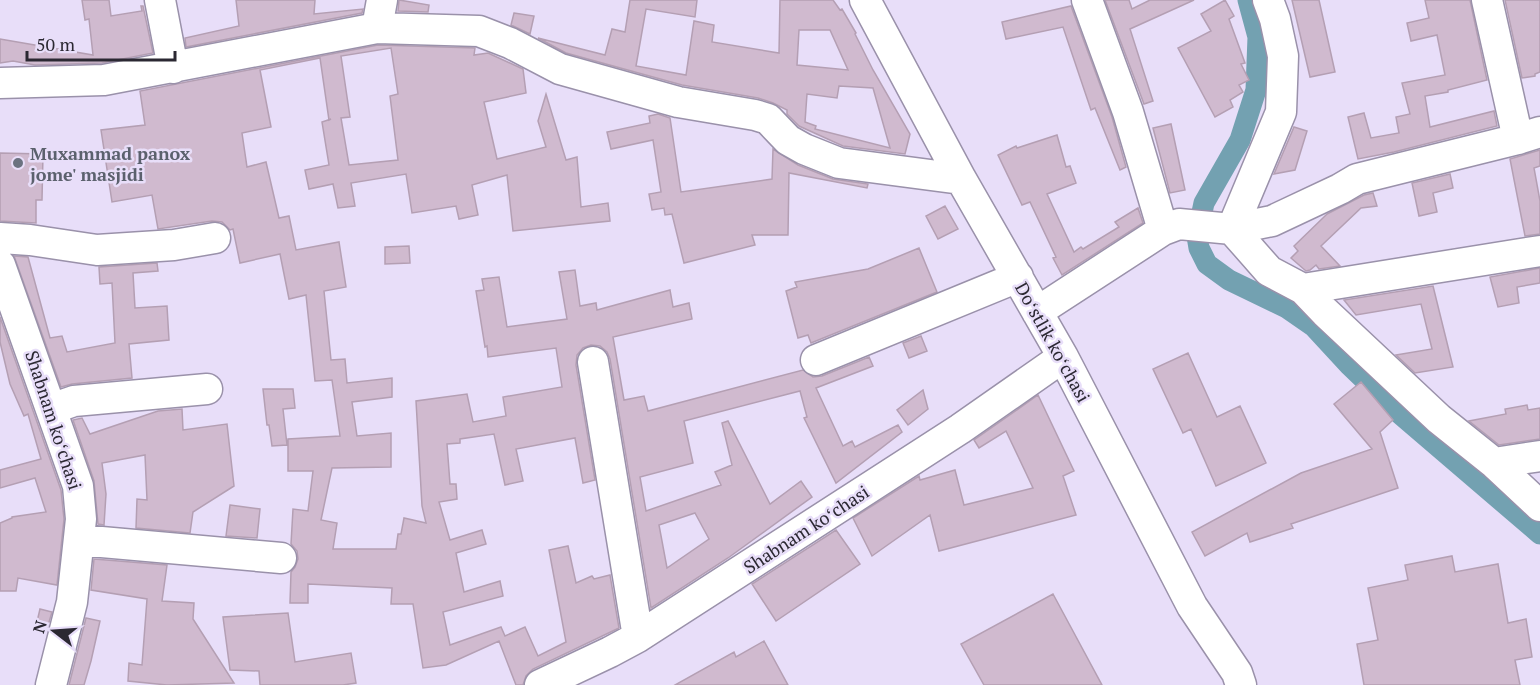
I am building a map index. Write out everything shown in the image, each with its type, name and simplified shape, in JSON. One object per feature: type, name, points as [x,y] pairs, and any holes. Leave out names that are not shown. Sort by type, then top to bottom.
[{"type":"street","points":[[160,0],[172,68]]},
{"type":"street","name":"Doʻstlik koʻchasi","points":[[865,0],[961,179],[1063,357],[1192,606],[1237,673],[1241,685]]},
{"type":"street","points":[[1087,0],[1171,227]]},
{"type":"street","points":[[1224,227],[1281,112],[1283,56],[1275,19],[1268,0]]},
{"type":"street","points":[[1037,312],[1171,227],[1224,227],[1272,221],[1357,179],[1529,135],[1487,0]]},
{"type":"street","points":[[0,83],[104,80],[172,68],[380,14],[479,31],[510,43],[560,69],[678,102],[768,119],[788,140],[839,163],[961,179]]},
{"type":"street","points":[[1224,227],[1269,271],[1303,289],[1439,419],[1494,463],[1540,506]]},
{"type":"street","points":[[0,238],[97,250],[174,245],[214,238]]},
{"type":"street","points":[[1303,289],[1540,251]]},
{"type":"street","name":"Shabnam koʻchasi","points":[[0,265],[10,323],[51,409],[78,486],[81,519],[72,602],[51,685]]},
{"type":"street","points":[[816,360],[1018,277]]},
{"type":"street","name":"Shabnam koʻchasi","points":[[540,685],[638,637],[960,429],[1063,357]]},
{"type":"street","points":[[593,362],[638,637]]},
{"type":"street","points":[[51,409],[74,401],[207,389]]},
{"type":"street","points":[[1494,463],[1540,456]]},
{"type":"street","points":[[79,540],[281,558]]},
{"type":"building","points":[[82,0],[109,0],[111,16],[142,11],[141,6],[143,6],[153,53],[102,63],[35,65],[13,61],[0,63],[0,39],[93,55],[89,19],[85,20]]},
{"type":"building","points":[[236,0],[315,0],[314,14],[363,9],[362,13],[186,47],[185,38],[239,26]]},
{"type":"building","points":[[399,0],[429,5],[428,12],[398,11]]},
{"type":"building","points":[[630,0],[697,0],[695,17],[646,9],[636,66],[686,75],[694,21],[714,25],[712,42],[779,53],[780,0],[833,0],[840,10],[842,9],[856,33],[873,70],[910,134],[905,154],[843,146],[799,126],[787,114],[787,110],[773,103],[758,98],[682,85],[566,53],[538,38],[605,55],[612,29],[625,32]],"holes":[[[799,30],[830,30],[848,70],[797,65]],[[839,86],[873,88],[890,148],[815,129],[816,126],[805,122],[807,94],[837,98]]]},
{"type":"building","points":[[1105,0],[1129,0],[1132,9],[1150,0],[1194,0],[1130,29],[1153,101],[1144,104]]},
{"type":"building","points":[[1225,0],[1234,16],[1229,19],[1245,63],[1241,64],[1249,80],[1239,85],[1243,92],[1230,100],[1233,107],[1215,117],[1178,48],[1211,31],[1201,14]]},
{"type":"building","points":[[1292,0],[1319,0],[1335,72],[1310,77]]},
{"type":"building","points":[[1425,0],[1470,0],[1487,80],[1448,90],[1448,92],[1425,96],[1430,127],[1494,111],[1497,126],[1358,159],[1348,117],[1364,113],[1371,138],[1399,133],[1396,117],[1410,114],[1402,83],[1445,75],[1437,35],[1411,41],[1407,23],[1429,18]]},
{"type":"building","points":[[1505,0],[1540,0],[1540,72],[1535,76],[1522,78]]},
{"type":"building","points":[[1071,6],[1112,117],[1126,167],[1120,170],[1095,108],[1091,110],[1063,27],[1006,39],[1002,22]]},
{"type":"building","points":[[514,13],[534,16],[530,34],[511,25]]},
{"type":"building","points":[[378,45],[475,48],[474,55],[488,53],[523,69],[526,93],[484,102],[497,159],[546,147],[538,121],[546,94],[566,160],[577,157],[581,207],[608,203],[610,221],[513,231],[507,175],[472,185],[478,215],[459,219],[456,206],[412,213],[406,174],[351,183],[355,206],[338,208],[333,184],[309,189],[305,170],[329,165],[322,122],[329,120],[320,58],[260,70],[271,127],[242,133],[247,167],[266,162],[279,218],[289,216],[296,250],[339,242],[346,287],[324,291],[331,360],[345,359],[347,383],[392,378],[392,397],[352,402],[357,436],[391,433],[391,467],[332,468],[321,520],[337,523],[333,549],[396,549],[398,534],[401,534],[404,518],[426,523],[422,506],[416,401],[467,394],[473,422],[506,416],[503,397],[562,387],[556,348],[488,357],[476,291],[484,290],[482,279],[499,277],[507,327],[567,319],[559,272],[575,270],[580,306],[596,303],[597,310],[670,290],[673,307],[689,303],[692,319],[613,337],[624,400],[644,396],[648,411],[803,370],[813,377],[822,376],[869,357],[873,366],[816,388],[843,446],[852,441],[855,447],[898,425],[902,432],[836,483],[804,418],[807,417],[800,391],[684,421],[693,463],[640,477],[646,511],[721,485],[715,472],[732,465],[722,423],[728,421],[770,504],[801,481],[812,497],[728,558],[651,608],[610,359],[607,352],[600,346],[591,345],[583,348],[577,355],[576,365],[595,480],[583,483],[575,438],[516,449],[523,481],[505,485],[494,434],[460,439],[460,443],[447,444],[450,484],[456,484],[457,499],[439,502],[450,540],[482,530],[486,544],[456,553],[464,592],[500,581],[503,596],[443,612],[450,645],[501,627],[505,636],[525,627],[538,656],[566,642],[549,550],[568,546],[576,583],[592,576],[594,579],[610,575],[619,628],[533,669],[526,676],[523,685],[516,685],[499,641],[446,665],[423,668],[413,604],[391,604],[392,588],[308,584],[308,603],[290,603],[291,572],[298,559],[297,551],[291,544],[293,509],[308,511],[313,471],[288,471],[288,439],[340,436],[332,380],[315,381],[306,295],[289,299],[280,254],[240,263],[233,229],[230,230],[222,222],[212,221],[158,229],[152,195],[112,202],[101,130],[145,125],[140,91]],"holes":[[[391,48],[398,94],[390,96],[398,160],[349,165],[341,118],[350,117],[341,56]],[[695,513],[709,539],[667,568],[659,525]]]},
{"type":"building","points":[[658,114],[670,118],[681,192],[772,179],[773,149],[798,165],[833,179],[868,184],[867,188],[789,173],[788,235],[752,235],[755,245],[684,263],[672,214],[665,215],[664,208],[652,210],[649,194],[661,192],[653,140],[611,149],[607,132],[650,123],[649,116]]},
{"type":"building","points":[[1171,124],[1185,190],[1170,193],[1153,128]]},
{"type":"building","points":[[1294,127],[1307,131],[1295,170],[1274,174]]},
{"type":"building","points":[[1057,135],[1066,167],[1070,166],[1076,183],[1047,194],[1074,252],[1119,227],[1115,222],[1138,208],[1143,223],[1062,275],[1030,202],[1022,205],[998,155],[1016,146],[1017,148]]},
{"type":"building","points":[[1540,150],[1540,166],[1534,168],[1540,201],[1540,234],[1525,236],[1510,159]]},
{"type":"building","points":[[0,153],[43,154],[42,200],[36,200],[36,223],[0,221]]},
{"type":"building","points":[[1450,174],[1453,188],[1433,193],[1437,212],[1419,216],[1412,183]]},
{"type":"building","points":[[1373,193],[1377,206],[1361,208],[1321,246],[1340,266],[1319,269],[1316,265],[1306,271],[1291,258],[1298,251],[1294,246],[1327,214],[1364,195]]},
{"type":"building","points":[[945,206],[958,229],[938,239],[926,216]]},
{"type":"building","points":[[409,246],[410,263],[385,264],[385,247]]},
{"type":"building","points":[[919,248],[937,292],[811,343],[808,335],[798,338],[786,291],[797,287],[795,282],[868,269]]},
{"type":"building","points":[[14,256],[28,257],[50,338],[62,336],[67,352],[115,343],[112,283],[100,284],[99,267],[157,263],[158,271],[133,273],[135,308],[167,306],[169,340],[129,344],[132,378],[61,387]]},
{"type":"building","points":[[1540,268],[1540,283],[1517,287],[1519,303],[1498,307],[1490,277]]},
{"type":"building","points":[[1433,286],[1453,367],[1415,373],[1396,355],[1432,349],[1421,304],[1356,315],[1344,300]]},
{"type":"building","points":[[0,317],[61,490],[64,519],[57,585],[18,578],[16,591],[0,591],[0,523],[12,517],[46,512],[35,478],[0,488],[0,470],[41,459],[28,414],[24,416],[10,384],[0,342]]},
{"type":"building","points":[[921,336],[927,351],[909,358],[903,343]]},
{"type":"building","points":[[1188,353],[1217,417],[1240,406],[1266,463],[1216,486],[1191,429],[1183,433],[1153,369]]},
{"type":"building","points":[[1361,382],[1393,420],[1380,432],[1398,488],[1291,524],[1293,528],[1250,542],[1247,533],[1205,556],[1192,532],[1301,473],[1372,449],[1334,404]]},
{"type":"building","points":[[263,389],[293,389],[295,408],[283,409],[287,445],[272,446]]},
{"type":"building","points":[[923,390],[928,409],[908,425],[897,410]]},
{"type":"building","points":[[1038,395],[1074,471],[1063,476],[1076,515],[939,551],[930,515],[872,556],[853,518],[919,476],[920,480],[955,470],[964,505],[1033,488],[1006,431],[979,448],[974,440]]},
{"type":"building","points":[[1527,405],[1528,410],[1540,408],[1540,439],[1499,445],[1469,421],[1506,414],[1505,409]]},
{"type":"building","points":[[182,409],[183,430],[227,424],[234,486],[193,512],[190,533],[136,528],[137,499],[147,500],[145,455],[102,463],[106,494],[104,525],[98,524],[94,481],[73,420],[82,418],[90,434],[158,411]]},
{"type":"building","points":[[230,505],[260,509],[257,538],[226,536]]},
{"type":"building","points":[[836,530],[860,564],[776,621],[752,584]]},
{"type":"building","points":[[1452,556],[1455,572],[1498,564],[1508,623],[1526,619],[1532,657],[1515,660],[1520,685],[1364,685],[1357,644],[1378,640],[1368,588],[1408,580],[1405,565]]},
{"type":"building","points":[[94,559],[167,565],[162,601],[194,603],[193,619],[234,683],[167,685],[128,681],[129,663],[142,665],[147,599],[91,590]]},
{"type":"building","points":[[1053,594],[1102,685],[984,685],[961,644]]},
{"type":"building","points":[[40,609],[52,612],[47,629],[36,626]]},
{"type":"building","points":[[288,613],[295,662],[351,653],[356,683],[260,685],[259,671],[230,670],[223,617]]},
{"type":"building","points":[[86,618],[100,621],[91,661],[84,685],[69,685]]},
{"type":"building","points":[[764,641],[788,685],[675,685],[734,652],[736,657]]},
{"type":"waterway","points":[[1248,0],[1258,37],[1256,90],[1240,140],[1204,203],[1197,236],[1199,248],[1207,264],[1229,280],[1287,308],[1313,326],[1349,365],[1400,414],[1540,534]]},
{"type":"place","name":"Muxammad panox jome' masjidi","points":[[18,163]]}]
